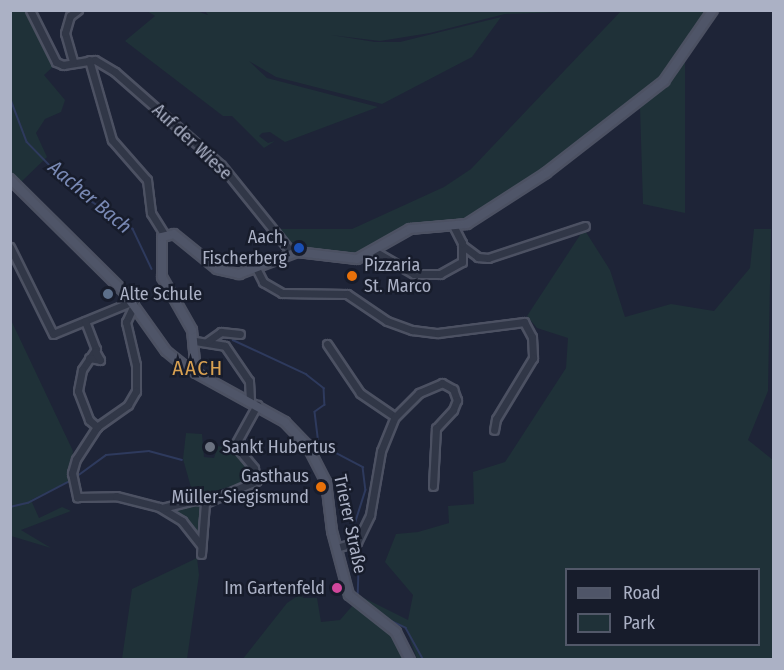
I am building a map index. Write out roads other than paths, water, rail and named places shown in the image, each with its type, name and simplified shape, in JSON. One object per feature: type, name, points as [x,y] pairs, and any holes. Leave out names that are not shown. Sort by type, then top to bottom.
[{"type":"main road","points":[[194,367],[195,341],[187,319],[163,281],[160,253],[165,235],[180,238],[225,273],[238,274],[292,253],[349,260],[374,251],[410,229],[454,227],[467,224],[508,200],[638,104],[680,62],[712,10]]},
{"type":"main road","name":"Trierer Straße","points":[[10,179],[132,303],[166,351],[183,365],[194,367],[201,377],[252,396],[291,428],[319,464],[336,548],[352,600],[388,625],[401,639],[410,660]]},
{"type":"street","name":"Auf der Wiese","points":[[30,10],[56,62],[63,65],[73,61],[101,61],[115,72],[221,165],[292,253]]},
{"type":"street","points":[[73,61],[65,36],[70,16],[78,10]]},
{"type":"street","points":[[89,60],[112,140],[147,180],[150,213],[165,235]]},
{"type":"street","points":[[454,227],[462,245],[478,257],[488,258],[585,226]]},
{"type":"street","points":[[374,251],[406,271],[432,276],[460,264],[462,245]]},
{"type":"street","points":[[10,247],[53,334],[132,303]]},
{"type":"street","points":[[256,268],[263,282],[282,293],[347,294],[387,321],[412,330],[438,333],[524,322],[532,337],[533,358],[496,419],[494,430]]},
{"type":"street","points":[[132,303],[126,322],[136,365],[136,391],[128,405],[97,426],[76,459],[74,481],[78,497],[116,496],[162,508],[171,513],[201,545]]},
{"type":"street","points":[[86,321],[95,351],[80,376],[78,391],[87,418],[97,426]]},
{"type":"street","points":[[208,341],[221,332],[240,334]]},
{"type":"street","points":[[162,508],[175,504],[207,501],[255,482],[254,468],[235,443],[252,396],[225,346],[208,341],[195,341]]},
{"type":"street","points":[[327,344],[360,393],[395,417]]},
{"type":"street","points":[[336,548],[359,539],[372,511],[381,451],[395,417],[432,385],[444,383],[455,393],[455,408],[435,431],[433,486]]},
{"type":"street","points":[[201,554],[202,510],[207,501]]},
{"type":"street","points":[[171,513],[175,504]]},
{"type":"waterway","name":"Aacher Bach","points":[[10,97],[27,142],[73,189],[133,229],[152,269]]},
{"type":"waterway","name":"Aacher Bach","points":[[233,340],[306,374],[324,388],[325,405],[315,412],[319,444],[363,467],[366,490],[350,540]]},
{"type":"waterway","points":[[76,477],[106,455],[149,451],[182,460]]},
{"type":"waterway","points":[[10,507],[28,503],[70,481]]},
{"type":"waterway","name":"Aacher Bach","points":[[351,548],[359,571],[358,598]]},
{"type":"waterway","name":"Aacher Bach","points":[[385,618],[406,628],[424,660]]},
{"type":"place","name":"Aach, Fischerberg","points":[[299,248]]},
{"type":"place","name":"Pizzaria St. Marco","points":[[352,276]]},
{"type":"place","name":"Alte Schule","points":[[108,294]]},
{"type":"place","name":"Sankt Hubertus","points":[[210,447]]},
{"type":"place","name":"Gasthaus Müller-Siegismund","points":[[321,487]]},
{"type":"place","name":"Im Gartenfeld","points":[[337,588]]},
{"type":"district","name":"AACH","points":[[198,368]]}]
